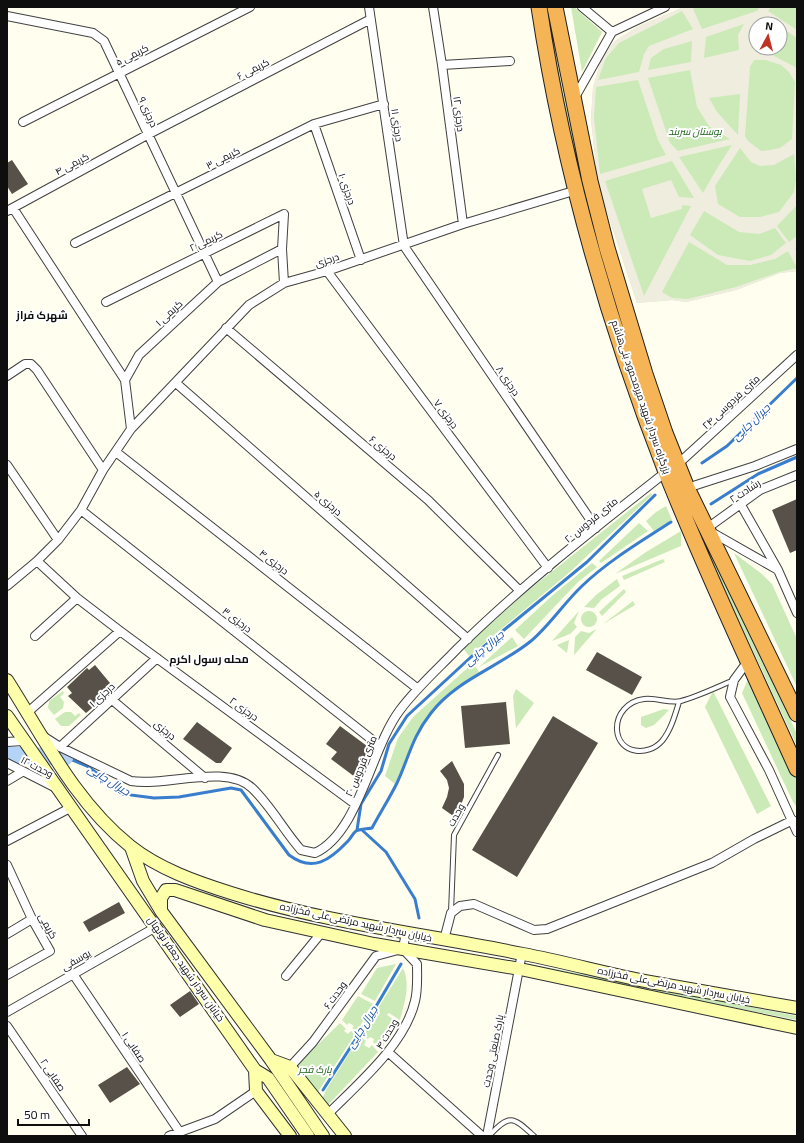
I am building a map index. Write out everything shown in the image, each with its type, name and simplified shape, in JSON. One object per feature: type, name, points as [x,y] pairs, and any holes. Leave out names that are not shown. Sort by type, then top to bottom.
[{"type":"highway","name":"بزرگراه سردار شهید میرمحمود بنی‌هاشم","points":[[539,7],[547,57],[577,190],[592,250],[621,346],[672,468],[748,661],[797,769]]},
{"type":"highway","name":"بزرگراه سردار شهید میرمحمود بنی‌هاشم","points":[[555,7],[590,181],[607,248],[672,468],[687,488],[797,714]]},
{"type":"main road","name":"خیابان سردار شهید مرتضی‌علی فخرزاده","points":[[7,680],[28,712],[39,734],[85,801],[131,847],[170,870],[215,888],[259,902],[316,916],[522,953],[649,982],[797,1008]]},
{"type":"main road","points":[[7,716],[56,787],[72,807]]},
{"type":"main road","name":"خیابان سردار شهید جعفر نونهال","points":[[72,807],[255,1070],[268,1078],[308,1136]]},
{"type":"main road","name":"خیابان سردار شهید جعفر نونهال","points":[[131,847],[143,881],[161,911],[271,1060],[323,1136]]},
{"type":"main road","name":"خیابان سردار شهید مرتضی‌علی فخرزاده","points":[[161,911],[161,898],[166,890],[175,890],[265,920],[403,948],[520,969],[797,1028]]},
{"type":"main road","points":[[271,1060],[290,1067],[345,1136]]},
{"type":"main road","points":[[255,1070],[256,1091],[290,1136]]},
{"type":"street","name":"کریمی ۵","points":[[22,122],[250,7]]},
{"type":"street","name":"درجزی ۱۱","points":[[368,7],[384,104],[404,246]]},
{"type":"street","points":[[425,7],[433,11]]},
{"type":"street","points":[[582,7],[612,32]]},
{"type":"street","points":[[574,99],[612,32],[665,7]]},
{"type":"street","name":"درجزی ۱۲","points":[[433,11],[442,65],[463,224]]},
{"type":"street","name":"درجزی ۹","points":[[7,16],[93,33],[104,40],[147,135],[218,282]]},
{"type":"street","name":"کریمی ۶","points":[[147,135],[369,20]]},
{"type":"street","points":[[442,65],[510,60]]},
{"type":"street","name":"کریمی ۳","points":[[75,243],[314,124],[384,104]]},
{"type":"street","name":"درجزی ۱۰","points":[[314,124],[361,260]]},
{"type":"street","name":"کریمی ۴","points":[[10,210],[147,135]]},
{"type":"street","name":"درجزی","points":[[7,586],[38,561],[58,540],[81,510],[103,470],[131,429],[249,305],[284,284],[404,246],[463,224],[577,190]]},
{"type":"street","points":[[10,210],[125,380],[131,429]]},
{"type":"street","name":"کریمی ۲","points":[[106,302],[284,214],[282,249]]},
{"type":"street","name":"درجزی ۸","points":[[404,246],[596,528]]},
{"type":"street","points":[[282,249],[284,284]]},
{"type":"street","name":"کریمی ۱","points":[[125,380],[139,356],[218,282],[282,249]]},
{"type":"street","name":"درجزی ۷","points":[[327,271],[548,568]]},
{"type":"street","name":"درجزی ۶","points":[[226,328],[428,500],[519,590]]},
{"type":"street","name":"۲۴ متری فردوسی","points":[[672,468],[797,355]]},
{"type":"street","points":[[7,376],[24,364],[31,364],[37,370],[103,470]]},
{"type":"street","name":"درجزی ۵","points":[[176,383],[468,639]]},
{"type":"street","points":[[687,488],[755,466],[797,449]]},
{"type":"street","name":"درجزی ۴","points":[[116,452],[418,689]]},
{"type":"street","points":[[7,465],[58,540]]},
{"type":"street","name":"۲۰ متری فردوس","points":[[39,734],[60,747],[131,781],[144,783],[228,776],[236,778],[254,789],[301,850],[309,853],[315,853],[331,844],[343,828],[380,746],[399,711],[418,689],[519,590],[672,468]]},
{"type":"street","name":"رشادت ۲","points":[[706,528],[741,505],[760,490],[797,475]]},
{"type":"street","points":[[741,505],[778,570],[797,613]]},
{"type":"street","name":"درجزی ۳","points":[[81,510],[380,746]]},
{"type":"street","points":[[706,528],[778,570]]},
{"type":"street","name":"درجزی ۲","points":[[38,561],[77,598],[120,631],[355,804]]},
{"type":"street","points":[[35,636],[77,598]]},
{"type":"street","points":[[28,712],[120,631]]},
{"type":"street","name":"درجزی ۱","points":[[60,747],[157,658]]},
{"type":"street","points":[[748,661],[734,680],[730,697],[795,822],[797,832]]},
{"type":"street","name":"درجزی","points":[[112,699],[205,778]]},
{"type":"street","points":[[7,742],[24,742]]},
{"type":"street","name":"وحدت ۱۲","points":[[7,763],[22,772],[56,787]]},
{"type":"street","points":[[7,781],[22,772]]},
{"type":"street","points":[[7,841],[72,807]]},
{"type":"street","points":[[444,940],[451,913],[460,906],[474,904],[534,930],[547,929],[712,864],[754,839],[795,822]]},
{"type":"street","name":"کریمی","points":[[7,865],[32,920],[50,951],[7,975]]},
{"type":"street","points":[[7,934],[32,920]]},
{"type":"street","name":"یوسفی","points":[[7,1012],[156,927]]},
{"type":"street","points":[[286,976],[322,932]]},
{"type":"street","points":[[403,948],[406,933]]},
{"type":"street","name":"وحدت ۴","points":[[328,1114],[389,1053],[413,1010],[416,1000],[417,964],[403,948]]},
{"type":"street","name":"وحدت ۶","points":[[290,1067],[313,1042],[376,956],[403,948]]},
{"type":"street","name":"پارک صنعتی وحدت","points":[[488,1136],[522,953]]},
{"type":"street","name":"صفایی ۱","points":[[73,974],[179,1131]]},
{"type":"street","name":"صفایی ۲","points":[[7,1026],[82,1136]]},
{"type":"street","points":[[389,1053],[482,1136]]},
{"type":"street","points":[[169,1136],[179,1131],[215,1120],[256,1091]]},
{"type":"lane","points":[[679,702],[670,727],[662,741],[652,749],[639,752],[629,749],[620,742],[617,732],[617,722],[623,709],[631,704],[644,699],[679,702],[734,680]]},
{"type":"lane","name":"وحدت","points":[[451,913],[454,835],[498,755]]},
{"type":"lane","points":[[488,1136],[500,1124],[509,1120],[517,1121],[534,1136]]},
{"type":"green space","points":[[543,7],[547,7],[562,88],[596,237],[719,566],[797,734],[797,746],[669,469],[592,238]]},
{"type":"green space","points":[[571,7],[574,7],[602,32],[582,72]]},
{"type":"green space","name":"بوستان سربند","points":[[684,7],[797,7],[797,271],[780,273],[736,290],[686,302],[672,300],[637,303],[598,184],[591,119],[593,87],[602,58],[615,41],[637,27]]},
{"type":"green space","points":[[651,493],[652,495],[571,571],[469,656],[463,648],[530,589]]},
{"type":"green space","points":[[666,506],[672,520],[654,531],[646,521]]},
{"type":"green space","points":[[639,523],[648,531],[601,563],[599,561]]},
{"type":"green space","points":[[681,531],[681,546],[615,574],[646,552]]},
{"type":"green space","points":[[734,553],[762,574],[772,584],[797,639],[797,687]]},
{"type":"green space","points":[[663,559],[665,562],[624,580],[622,576]]},
{"type":"green space","points":[[592,563],[597,567],[578,582],[524,639],[515,630],[553,595]]},
{"type":"green space","points":[[617,579],[620,586],[602,599],[594,608],[584,607],[596,595]]},
{"type":"green space","points":[[624,589],[626,592],[602,616],[599,612]]},
{"type":"green space","points":[[633,601],[635,605],[603,624]]},
{"type":"green space","points":[[579,611],[574,623],[577,627],[570,634],[552,641]]},
{"type":"green space","points":[[589,611],[595,613],[597,619],[595,625],[589,627],[583,625],[581,619],[583,613]]},
{"type":"green space","points":[[597,629],[574,655],[575,637],[581,631],[589,633]]},
{"type":"green space","points":[[512,637],[518,646],[479,667]]},
{"type":"green space","points":[[569,640],[567,653],[557,645]]},
{"type":"green space","points":[[473,663],[479,672],[449,694],[429,714],[395,784],[385,776],[398,738],[413,717]]},
{"type":"green space","points":[[752,669],[797,772],[797,807],[793,802],[742,693]]},
{"type":"green space","points":[[516,689],[534,703],[516,728],[513,696]]},
{"type":"green space","points":[[63,691],[64,693],[60,697],[64,702],[63,708],[54,715],[48,708],[49,701]]},
{"type":"green space","points":[[713,691],[771,806],[757,814],[705,707]]},
{"type":"green space","points":[[664,709],[669,710],[654,725],[646,728],[641,725],[641,717]]},
{"type":"green space","points":[[65,712],[71,712],[75,716],[79,713],[81,715],[69,726],[61,726],[55,719]]},
{"type":"green space","points":[[396,964],[375,1001],[361,994],[377,968]]},
{"type":"green space","points":[[530,964],[797,1016],[797,1020],[532,967]]},
{"type":"green space","points":[[403,968],[407,988],[400,1020],[389,1013],[387,1015],[398,1023],[381,1049],[373,1042],[374,1039],[370,1037],[368,1039],[362,1034]]},
{"type":"green space","points":[[358,996],[373,1004],[357,1031],[352,1028],[354,1026],[349,1023],[347,1025],[342,1020]]},
{"type":"green space","name":"پارک فجر","points":[[340,1023],[346,1029],[344,1031],[348,1034],[351,1031],[355,1034],[316,1095],[295,1067]]},
{"type":"green space","points":[[360,1036],[366,1041],[364,1045],[369,1048],[372,1045],[378,1052],[326,1107],[322,1099],[326,1090]]},
{"type":"shaded area","points":[[684,7],[696,7],[693,9],[702,29],[757,11],[760,7],[771,7],[768,11],[776,16],[748,16],[748,56],[774,56],[797,68],[797,205],[777,226],[789,242],[797,236],[797,246],[795,248],[797,252],[797,268],[797,271],[780,273],[736,290],[686,302],[672,300],[637,303],[598,184],[591,119],[593,87],[602,58],[615,41],[637,27]],"holes":[[[682,11],[693,29],[649,46],[644,54],[639,72],[598,80],[606,58],[619,43]],[[744,24],[738,35],[739,50],[704,58],[706,37]],[[692,41],[691,62],[648,70],[651,58],[664,49]],[[754,60],[766,60],[781,65],[789,72],[795,82],[792,139],[780,148],[761,151],[748,141],[745,136],[750,67]],[[690,70],[697,107],[709,126],[730,139],[678,151],[670,143],[648,78]],[[638,80],[658,140],[666,155],[600,174],[594,118],[596,87]],[[740,94],[738,135],[717,112],[709,98]],[[732,145],[719,165],[703,193],[679,157]],[[740,148],[751,162],[760,166],[774,165],[794,154],[796,179],[794,192],[779,212],[760,217],[740,217],[718,204],[715,186]],[[672,161],[694,198],[679,197],[671,180],[642,189],[651,218],[682,209],[682,205],[691,206],[644,296],[605,181]],[[704,211],[739,232],[759,234],[775,228],[786,243],[771,255],[750,261],[718,255],[690,235]],[[689,242],[727,265],[750,265],[775,259],[788,251],[797,268],[779,272],[736,287],[688,299],[672,298],[662,292]]]},
{"type":"shaded area","points":[[788,24],[797,30],[797,38],[788,32]]},
{"type":"building","points":[[12,160],[28,184],[12,194],[7,186],[7,163]]},
{"type":"building","points":[[797,499],[797,550],[790,553],[772,510]]},
{"type":"building","points":[[597,652],[642,677],[632,695],[586,670]]},
{"type":"building","points":[[95,665],[115,689],[86,713],[68,696],[72,693],[67,687],[87,668],[89,670]]},
{"type":"building","points":[[506,702],[510,744],[465,748],[461,706]]},
{"type":"building","points":[[553,716],[598,743],[517,877],[472,850]]},
{"type":"building","points":[[197,722],[232,748],[221,763],[216,763],[183,739]]},
{"type":"building","points":[[340,726],[371,749],[362,761],[366,763],[355,777],[331,759],[337,752],[326,744]]},
{"type":"building","points":[[452,761],[464,784],[464,797],[456,818],[442,808],[449,788],[447,780],[440,771]]},
{"type":"building","points":[[119,902],[125,913],[89,932],[83,922]]},
{"type":"building","points":[[190,991],[199,1004],[180,1017],[170,1005]]},
{"type":"building","points":[[127,1067],[140,1084],[110,1103],[98,1085]]},
{"type":"waterway","name":"جیرال چایی","points":[[702,463],[727,446],[797,378]]},
{"type":"waterway","name":"جیرال چایی","points":[[711,504],[758,474],[797,457]]},
{"type":"waterway","name":"جیرال چایی","points":[[357,830],[361,804],[381,771],[389,744],[407,716],[471,657],[587,562],[655,495]]},
{"type":"waterway","name":"جیرال چایی","points":[[65,757],[87,766],[113,785],[131,795],[154,798],[179,797],[231,788],[241,790],[289,855],[306,863],[321,862],[335,854],[356,831],[372,828],[397,783],[419,730],[441,701],[453,691],[531,641],[575,593],[592,577],[625,552],[671,522]]},
{"type":"waterway","name":"جیرال چایی","points":[[7,755],[65,757]]},
{"type":"waterway","name":"جیرال چایی","points":[[362,830],[386,852],[415,899],[419,918]]},
{"type":"waterway","name":"جیرال چایی","points":[[323,1090],[368,1020],[401,964]]},
{"type":"district","name":"شهرک فراز","points":[[42,315]]},
{"type":"district","name":"محله رسول اکرم","points":[[209,659]]}]
